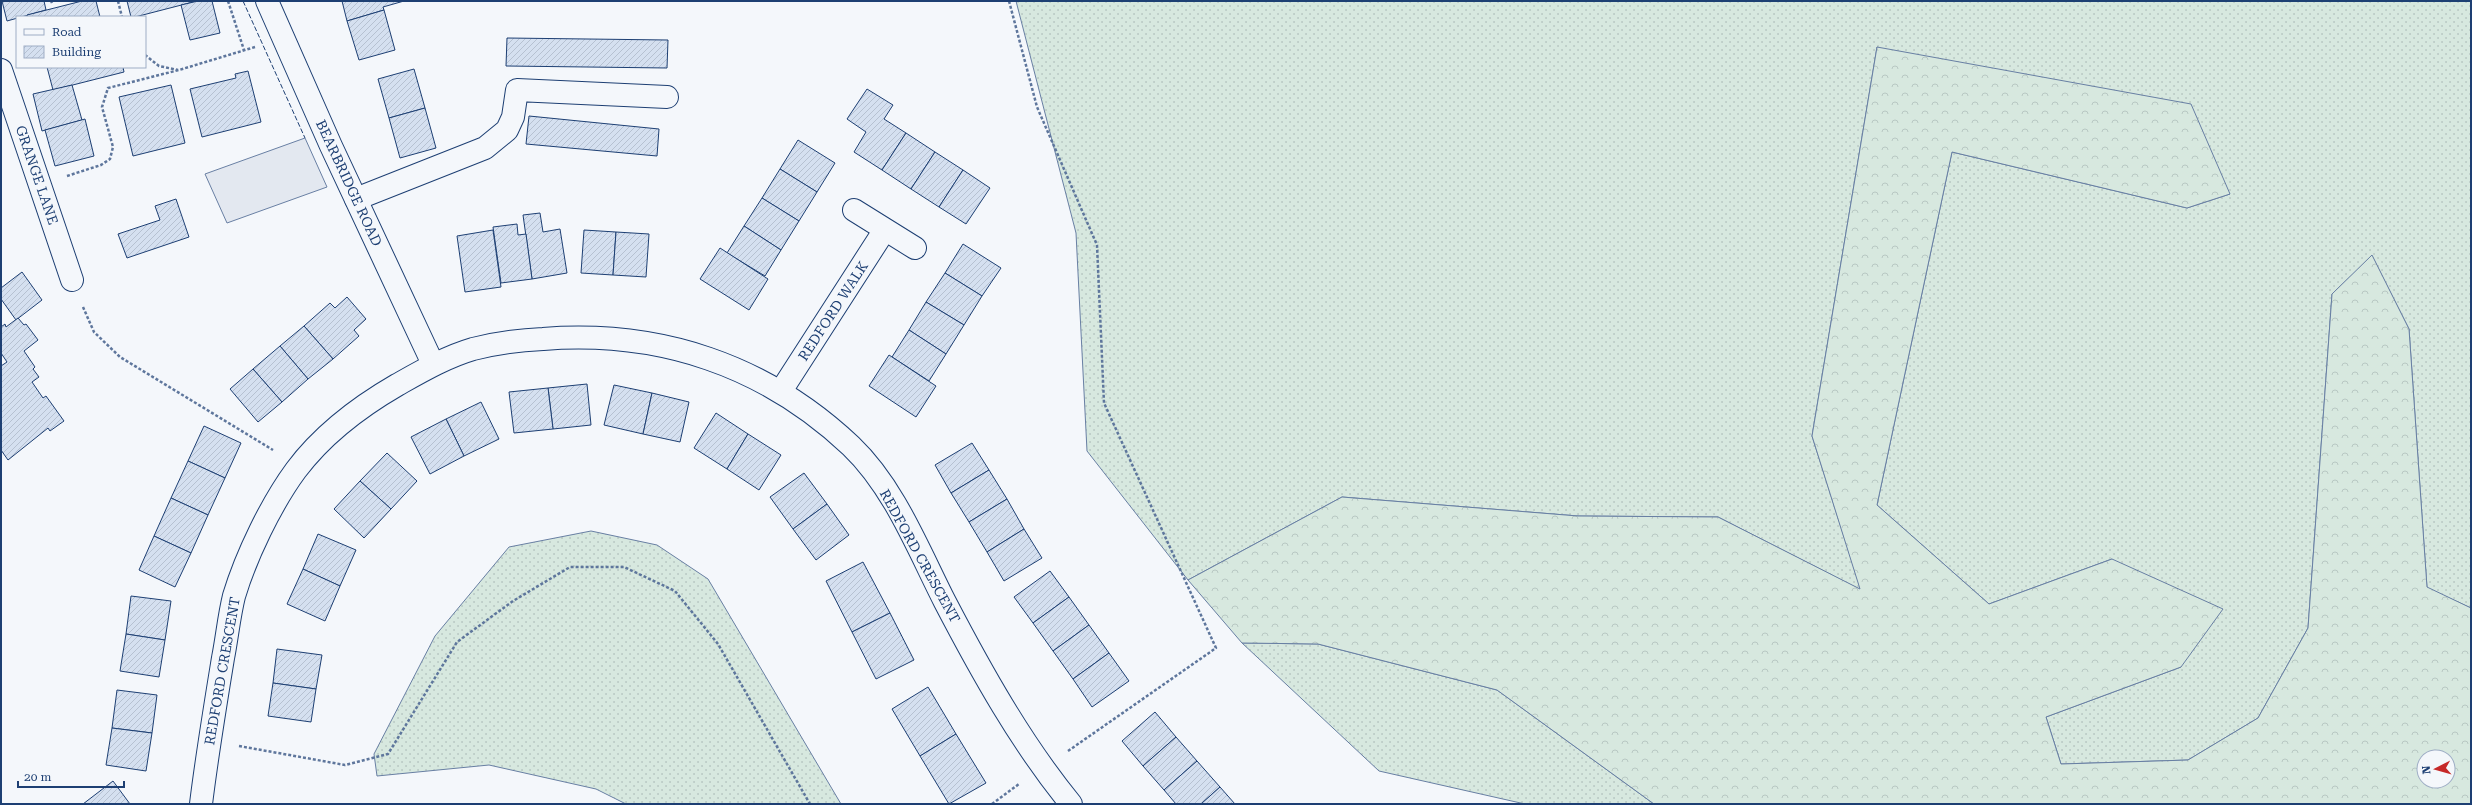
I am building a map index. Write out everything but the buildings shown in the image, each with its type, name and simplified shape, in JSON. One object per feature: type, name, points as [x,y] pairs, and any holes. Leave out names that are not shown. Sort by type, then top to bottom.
[{"type":"street","name":"BEARBRIDGE ROAD","points":[[267,1],[282,38],[356,199],[434,364]]},
{"type":"street","name":"GRANGE LANE","points":[[1,70],[72,280]]},
{"type":"street","points":[[356,199],[485,148],[507,130],[513,117],[517,90],[667,97]]},
{"type":"street","points":[[854,210],[884,231],[915,248]]},
{"type":"street","name":"REDFORD WALK","points":[[781,391],[884,231]]},
{"type":"street","name":"REDFORD CRESCENT","points":[[201,804],[209,741],[234,598],[252,548],[296,471],[331,432],[367,403],[434,364],[474,349],[518,341],[600,337],[654,343],[708,357],[781,391],[819,418],[854,449],[881,483],[907,526],[947,606],[1011,720],[1043,767],[1071,804]]},
{"type":"path","points":[[118,1],[122,16]]},
{"type":"path","points":[[228,1],[244,50]]},
{"type":"path","points":[[1009,1],[1036,107],[1097,245],[1104,403],[1216,648],[1043,767]]},
{"type":"path","points":[[40,184],[101,165],[110,159],[113,147],[102,107],[108,88],[179,70],[282,38]]},
{"type":"path","points":[[146,56],[159,66],[179,70]]},
{"type":"path","points":[[72,280],[94,332],[120,357],[269,447],[296,471]]},
{"type":"path","points":[[209,741],[345,765],[388,754],[457,642],[513,601],[570,567],[624,567],[675,591],[718,644],[810,804]]},
{"type":"green space","points":[[1016,1],[2471,1],[2471,608],[2427,588],[2409,329],[2372,256],[2332,294],[2308,628],[2258,718],[2188,760],[2061,764],[2046,717],[2181,667],[2112,559],[1989,604],[1877,505],[1952,152],[2187,208],[2230,194],[1877,47],[1812,436],[1861,590],[1718,517],[1578,516],[1342,497],[1188,580],[1087,451],[1076,233]]},
{"type":"green space","points":[[1877,47],[2191,104],[2230,194],[2187,208],[1952,152],[1877,505],[1989,604],[2112,559],[2223,609],[2181,667],[2046,717],[2061,764],[2188,760],[2258,718],[2308,628],[2332,294],[2372,255],[2409,329],[2427,587],[2471,608],[2471,804],[1654,804],[1497,690],[1318,644],[1242,643],[1188,580],[1342,497],[1578,516],[1718,517],[1860,589],[1812,436]]},
{"type":"green space","points":[[591,531],[657,545],[708,579],[841,804],[626,804],[596,789],[489,765],[377,776],[374,754],[435,636],[509,547]]},
{"type":"green space","points":[[1242,643],[1318,644],[1497,690],[1654,804],[1525,804],[1379,771]]},
{"type":"shaded area","points":[[305,138],[327,187],[227,223],[205,174]]},
{"type":"fence","points":[[243,1],[305,138]]}]
